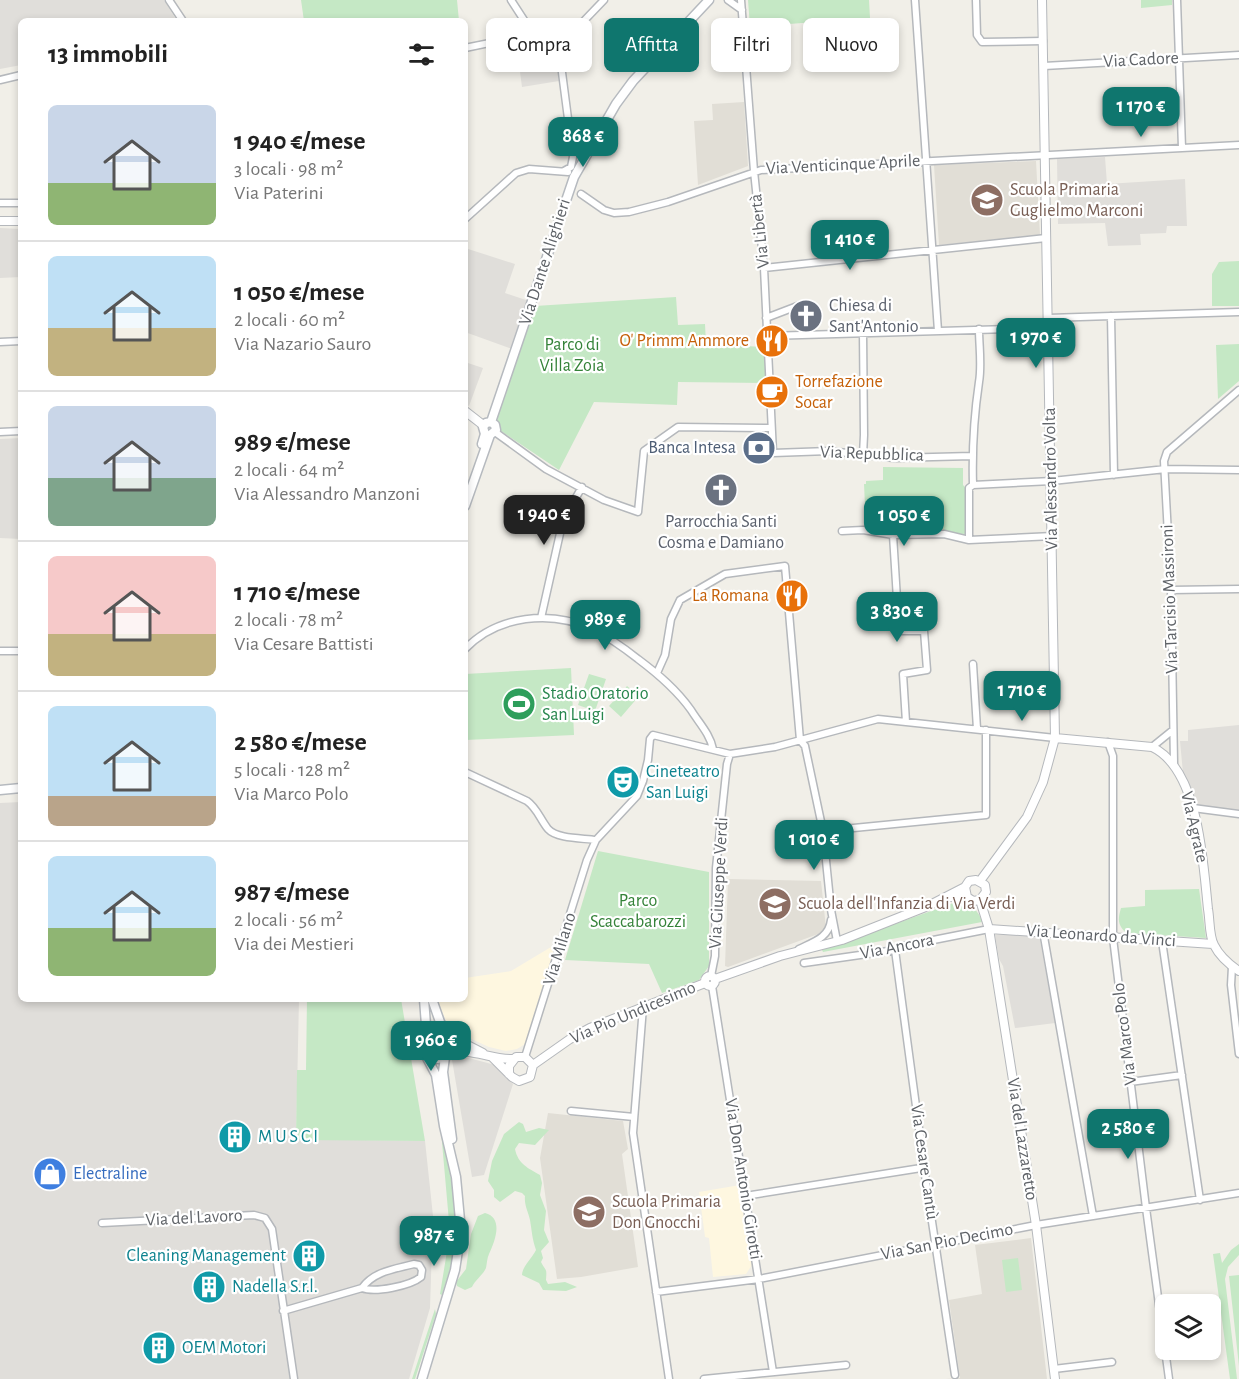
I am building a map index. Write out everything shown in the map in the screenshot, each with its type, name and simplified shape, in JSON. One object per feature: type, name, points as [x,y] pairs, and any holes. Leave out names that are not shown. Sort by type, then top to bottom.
[{"type":"main road","name":"Via Dante Alighieri","points":[[468,496],[574,177],[616,104],[633,81],[709,1]]},
{"type":"main road","name":"Via Dante Alighieri","points":[[468,482],[489,430]]},
{"type":"main road","points":[[0,790],[18,788]]},
{"type":"main road","points":[[424,1002],[426,1025],[423,1040],[424,1052],[435,1073],[454,1167]]},
{"type":"main road","points":[[422,1379],[454,1276],[460,1250],[461,1227],[443,1072],[451,1044],[433,1002]]},
{"type":"main road","points":[[423,1040],[434,1031],[446,1034]]},
{"type":"main road","points":[[424,1052],[435,1059],[447,1055]]},
{"type":"street","points":[[169,0],[181,18]]},
{"type":"street","points":[[511,0],[523,18]]},
{"type":"street","points":[[587,18],[604,0]]},
{"type":"street","points":[[728,0],[742,10]]},
{"type":"street","name":"Via Libertà","points":[[739,0],[742,10],[764,268],[773,453]]},
{"type":"street","points":[[915,0],[938,331]]},
{"type":"street","points":[[976,0],[977,34],[982,42],[1043,41]]},
{"type":"street","name":"Via Alessandro Volta","points":[[980,881],[1027,817],[1043,782],[1055,738],[1042,0]]},
{"type":"street","points":[[1177,0],[1182,148]]},
{"type":"street","points":[[468,47],[486,44]]},
{"type":"street","name":"Via Cadore","points":[[1044,66],[1239,55]]},
{"type":"street","points":[[563,72],[572,149],[571,166],[564,171]]},
{"type":"street","points":[[0,80],[18,76]]},
{"type":"street","name":"Via Venticinque Aprile","points":[[581,194],[604,210],[614,213],[629,212],[675,200],[754,171],[1239,145]]},
{"type":"street","points":[[468,216],[516,173],[529,169],[564,171],[574,177]]},
{"type":"street","points":[[0,202],[18,203]]},
{"type":"street","points":[[0,222],[18,221]]},
{"type":"street","points":[[764,268],[1046,238]]},
{"type":"street","points":[[766,318],[800,305]]},
{"type":"street","points":[[1048,318],[1239,312]]},
{"type":"street","points":[[1111,316],[1114,475]]},
{"type":"street","points":[[767,336],[1048,327]]},
{"type":"street","points":[[973,485],[972,456],[976,392],[980,381],[979,329]]},
{"type":"street","points":[[863,333],[863,455]]},
{"type":"street","points":[[0,342],[18,341]]},
{"type":"street","points":[[1166,469],[1164,461],[1167,452],[1239,390]]},
{"type":"street","points":[[468,413],[546,469],[619,507],[638,512],[644,451],[678,427],[771,428]]},
{"type":"street","points":[[0,432],[18,431]]},
{"type":"street","name":"Via Repubblica","points":[[773,453],[829,451],[894,458],[972,456]]},
{"type":"street","points":[[969,540],[969,488],[973,485],[1052,481],[1166,469],[1239,470]]},
{"type":"street","name":"Via Tarcisio Massironi","points":[[1166,469],[1174,763]]},
{"type":"street","points":[[541,618],[561,527],[582,487]]},
{"type":"street","points":[[842,531],[863,530],[893,535],[944,534],[969,540],[1053,536]]},
{"type":"street","points":[[893,535],[899,631],[924,631],[927,670],[903,674],[906,722]]},
{"type":"street","points":[[657,673],[665,655],[671,619],[680,600],[725,574],[785,566],[800,740],[805,746],[823,831],[831,910],[837,941]]},
{"type":"street","points":[[1171,590],[1239,589]]},
{"type":"street","points":[[468,646],[491,629],[514,620],[541,618],[565,621],[592,629],[657,673],[683,699],[711,740],[714,749]]},
{"type":"street","points":[[0,651],[18,651]]},
{"type":"street","points":[[973,664],[977,729]]},
{"type":"street","points":[[468,773],[527,801],[534,806],[549,830],[557,834],[596,840],[637,796],[643,782],[650,739],[653,735],[730,754],[776,747],[878,719],[1055,738]]},
{"type":"street","points":[[1152,747],[1174,729]]},
{"type":"street","points":[[823,831],[986,815],[986,730]]},
{"type":"street","name":"Via Agrate","points":[[1055,738],[1152,747],[1162,752],[1174,763],[1193,808],[1213,944]]},
{"type":"street","name":"Via Marco Polo","points":[[1108,742],[1113,756],[1113,938],[1169,1379]]},
{"type":"street","points":[[1113,756],[1121,747],[1128,744]]},
{"type":"street","name":"Via Giuseppe Verdi","points":[[711,981],[715,956],[716,868],[730,754]]},
{"type":"street","points":[[1193,808],[1239,815]]},
{"type":"street","name":"Via Milano","points":[[525,1057],[587,860],[596,840]]},
{"type":"street","points":[[973,880],[980,881],[986,889],[985,895],[980,900],[973,901],[967,897],[947,897],[973,880]]},
{"type":"street","points":[[965,887],[967,897]]},
{"type":"street","name":"Via Pio Undicesimo","points":[[533,1065],[583,1031],[644,1006],[790,953],[837,941],[947,897]]},
{"type":"street","name":"Via del Lazzaretto","points":[[980,900],[989,929],[1036,1225],[1055,1379]]},
{"type":"street","points":[[790,953],[826,934],[830,927],[831,910]]},
{"type":"street","name":"Via Leonardo da Vinci","points":[[989,929],[1213,944]]},
{"type":"street","name":"Via Ancora","points":[[804,963],[895,950],[898,947],[989,929]]},
{"type":"street","points":[[1043,932],[1093,1216]]},
{"type":"street","points":[[1162,941],[1200,1200]]},
{"type":"street","points":[[1213,944],[1236,969],[1231,989],[1239,1054]]},
{"type":"street","name":"Via Cesare Cantù","points":[[895,950],[923,1158],[921,1168],[925,1175],[955,1375]]},
{"type":"street","name":"Via Don Antonio Girotti","points":[[711,981],[773,1372]]},
{"type":"street","points":[[644,1006],[634,1136],[669,1379]]},
{"type":"street","points":[[446,1034],[491,1057],[515,1080],[523,1081],[530,1077],[533,1065],[525,1057],[519,1056],[513,1059],[491,1057],[463,1051],[447,1055]]},
{"type":"street","points":[[509,1074],[509,1066],[513,1059]]},
{"type":"street","points":[[1130,1082],[1182,1075]]},
{"type":"street","points":[[571,1111],[634,1117]]},
{"type":"street","points":[[745,1196],[921,1168]]},
{"type":"street","name":"Via San Pio Decimo","points":[[656,1292],[759,1279],[1036,1225],[1239,1193]]},
{"type":"street","name":"Via del Lavoro","points":[[102,1223],[254,1215],[262,1216],[269,1221],[294,1379]]},
{"type":"street","points":[[283,1311],[362,1288],[377,1291],[417,1280],[422,1275],[422,1270],[419,1265],[414,1264],[380,1273],[368,1280],[362,1288]]},
{"type":"street","points":[[1054,1369],[1112,1362]]},
{"type":"street","points":[[704,1379],[846,1365]]},
{"type":"shaded area","points":[[0,0],[164,0],[175,18],[18,18],[18,66],[0,69]]},
{"type":"shaded area","points":[[520,72],[558,72],[559,81],[522,87]]},
{"type":"shaded area","points":[[744,102],[748,166],[698,185],[694,121],[713,120],[712,104]]},
{"type":"shaded area","points":[[1105,157],[1107,184],[1185,179],[1187,226],[1167,226],[1166,233],[1140,234],[1141,245],[1108,246],[1105,223],[1058,224],[1057,159]]},
{"type":"shaded area","name":"Scuola Primaria Guglielmo Marconi","points":[[1036,161],[1040,235],[939,245],[934,165]]},
{"type":"shaded area","points":[[0,228],[18,229],[18,277],[0,278]]},
{"type":"shaded area","points":[[468,249],[515,264],[505,293],[529,301],[512,349],[468,333]]},
{"type":"shaded area","points":[[468,363],[483,368],[468,405]]},
{"type":"shaded area","points":[[18,438],[18,539],[0,538],[0,439]]},
{"type":"shaded area","points":[[1239,725],[1239,810],[1198,807],[1183,773],[1180,741],[1188,741],[1188,730]]},
{"type":"shaded area","points":[[18,802],[18,1002],[299,1002],[296,1139],[425,1141],[433,1216],[430,1308],[409,1379],[0,1379],[0,803]]},
{"type":"shaded area","name":"Scuola dell'Infanzia di Via Verdi","points":[[728,879],[821,881],[826,928],[821,933],[728,967],[725,966]]},
{"type":"shaded area","points":[[995,935],[1039,935],[1055,1023],[1015,1028]]},
{"type":"shaded area","points":[[556,944],[525,1044],[517,1049],[506,1051],[489,1047],[465,1036],[447,1023],[438,1002],[468,1002],[468,978],[511,971]]},
{"type":"shaded area","points":[[465,1057],[495,1065],[513,1084],[484,1175],[472,1177],[452,1060]]},
{"type":"shaded area","name":"Scuola Primaria Don Gnocchi","points":[[548,1113],[623,1121],[628,1149],[622,1154],[638,1267],[557,1279],[540,1158]]},
{"type":"shaded area","points":[[740,1185],[752,1265],[746,1274],[713,1277],[709,1238],[705,1237],[699,1192]]},
{"type":"shaded area","points":[[1031,1238],[1047,1379],[946,1379],[960,1378],[949,1300],[982,1294],[975,1245]]},
{"type":"green space","points":[[301,0],[457,0],[459,18],[304,18]]},
{"type":"green space","points":[[748,0],[869,0],[870,18],[803,18],[803,23],[791,24],[791,18],[749,18]]},
{"type":"green space","points":[[1141,0],[1172,0],[1172,5],[1141,8]]},
{"type":"green space","points":[[1239,261],[1239,306],[1212,306],[1212,274],[1219,262]]},
{"type":"green space","name":"Parco di Villa Zoia","points":[[676,297],[678,325],[705,324],[706,344],[766,347],[767,383],[678,382],[677,405],[594,402],[559,470],[501,431],[497,419],[535,306]]},
{"type":"green space","points":[[1239,344],[1239,381],[1218,399],[1216,345]]},
{"type":"green space","points":[[883,467],[963,468],[963,485],[968,490],[968,534],[891,532],[866,527],[864,484],[866,481],[883,480]]},
{"type":"green space","name":"Stadio Oratorio San Luigi","points":[[571,668],[574,735],[468,740],[468,674]]},
{"type":"green space","points":[[589,674],[606,679],[595,711],[578,705]]},
{"type":"green space","points":[[627,686],[639,696],[621,717],[609,706]]},
{"type":"green space","name":"Parco Scaccabarozzi","points":[[598,851],[709,872],[709,966],[699,980],[662,993],[649,964],[565,960]]},
{"type":"green space","points":[[1199,889],[1206,938],[1126,933],[1120,924],[1121,908],[1145,906],[1145,890]]},
{"type":"green space","points":[[959,901],[974,908],[982,922],[823,952],[822,950]]},
{"type":"green space","points":[[307,1002],[402,1002],[425,1141],[296,1140],[297,1070],[306,1070]]},
{"type":"green space","points":[[519,1122],[523,1124],[526,1132],[539,1128],[549,1130],[535,1145],[519,1143],[515,1149],[521,1162],[540,1175],[542,1183],[540,1195],[546,1211],[544,1230],[549,1242],[541,1251],[543,1258],[541,1262],[546,1271],[546,1280],[548,1284],[565,1282],[577,1287],[566,1291],[543,1290],[539,1283],[522,1275],[536,1250],[525,1196],[515,1191],[500,1202],[494,1197],[494,1190],[488,1181],[492,1161],[504,1134]]},
{"type":"green space","points":[[441,1131],[453,1191],[456,1221],[453,1257],[442,1295],[440,1294],[450,1233]]},
{"type":"green space","points":[[485,1213],[491,1216],[496,1225],[494,1243],[485,1271],[472,1287],[465,1290],[457,1286],[456,1282],[466,1269],[471,1234],[478,1216]]},
{"type":"green space","points":[[1239,1244],[1239,1255],[1228,1267],[1225,1279],[1237,1379],[1230,1379],[1221,1313],[1221,1294],[1218,1294],[1213,1254],[1220,1253],[1222,1263],[1231,1250]]},
{"type":"green space","points":[[1018,1258],[1022,1290],[1006,1292],[1002,1260]]},
{"type":"green space","points":[[1239,1275],[1239,1366],[1229,1276]]},
{"type":"green space","points":[[435,1309],[436,1314],[415,1379],[412,1379]]},
{"type":"place","name":"Scuola Primaria Guglielmo Marconi","points":[[987,200]]},
{"type":"place","name":"Chiesa di Sant'Antonio","points":[[806,316]]},
{"type":"place","name":"O' Primm Ammore","points":[[772,341]]},
{"type":"place","name":"Torrefazione Socar","points":[[772,392]]},
{"type":"place","name":"Banca Intesa","points":[[759,448]]},
{"type":"place","name":"Parrocchia Santi Cosma e Damiano","points":[[721,490]]},
{"type":"place","name":"La Romana","points":[[792,596]]},
{"type":"place","name":"Stadio Oratorio San Luigi","points":[[519,704]]},
{"type":"place","name":"Cineteatro San Luigi","points":[[623,782]]},
{"type":"place","name":"Scuola dell'Infanzia di Via Verdi","points":[[775,904]]},
{"type":"place","name":"M U S C I","points":[[235,1137]]},
{"type":"place","name":"Electraline","points":[[50,1174]]},
{"type":"place","name":"Scuola Primaria Don Gnocchi","points":[[589,1212]]},
{"type":"place","name":"Cleaning Management","points":[[309,1256]]},
{"type":"place","name":"Nadella S.r.l.","points":[[209,1287]]},
{"type":"place","name":"OEM Motori","points":[[159,1348]]}]
